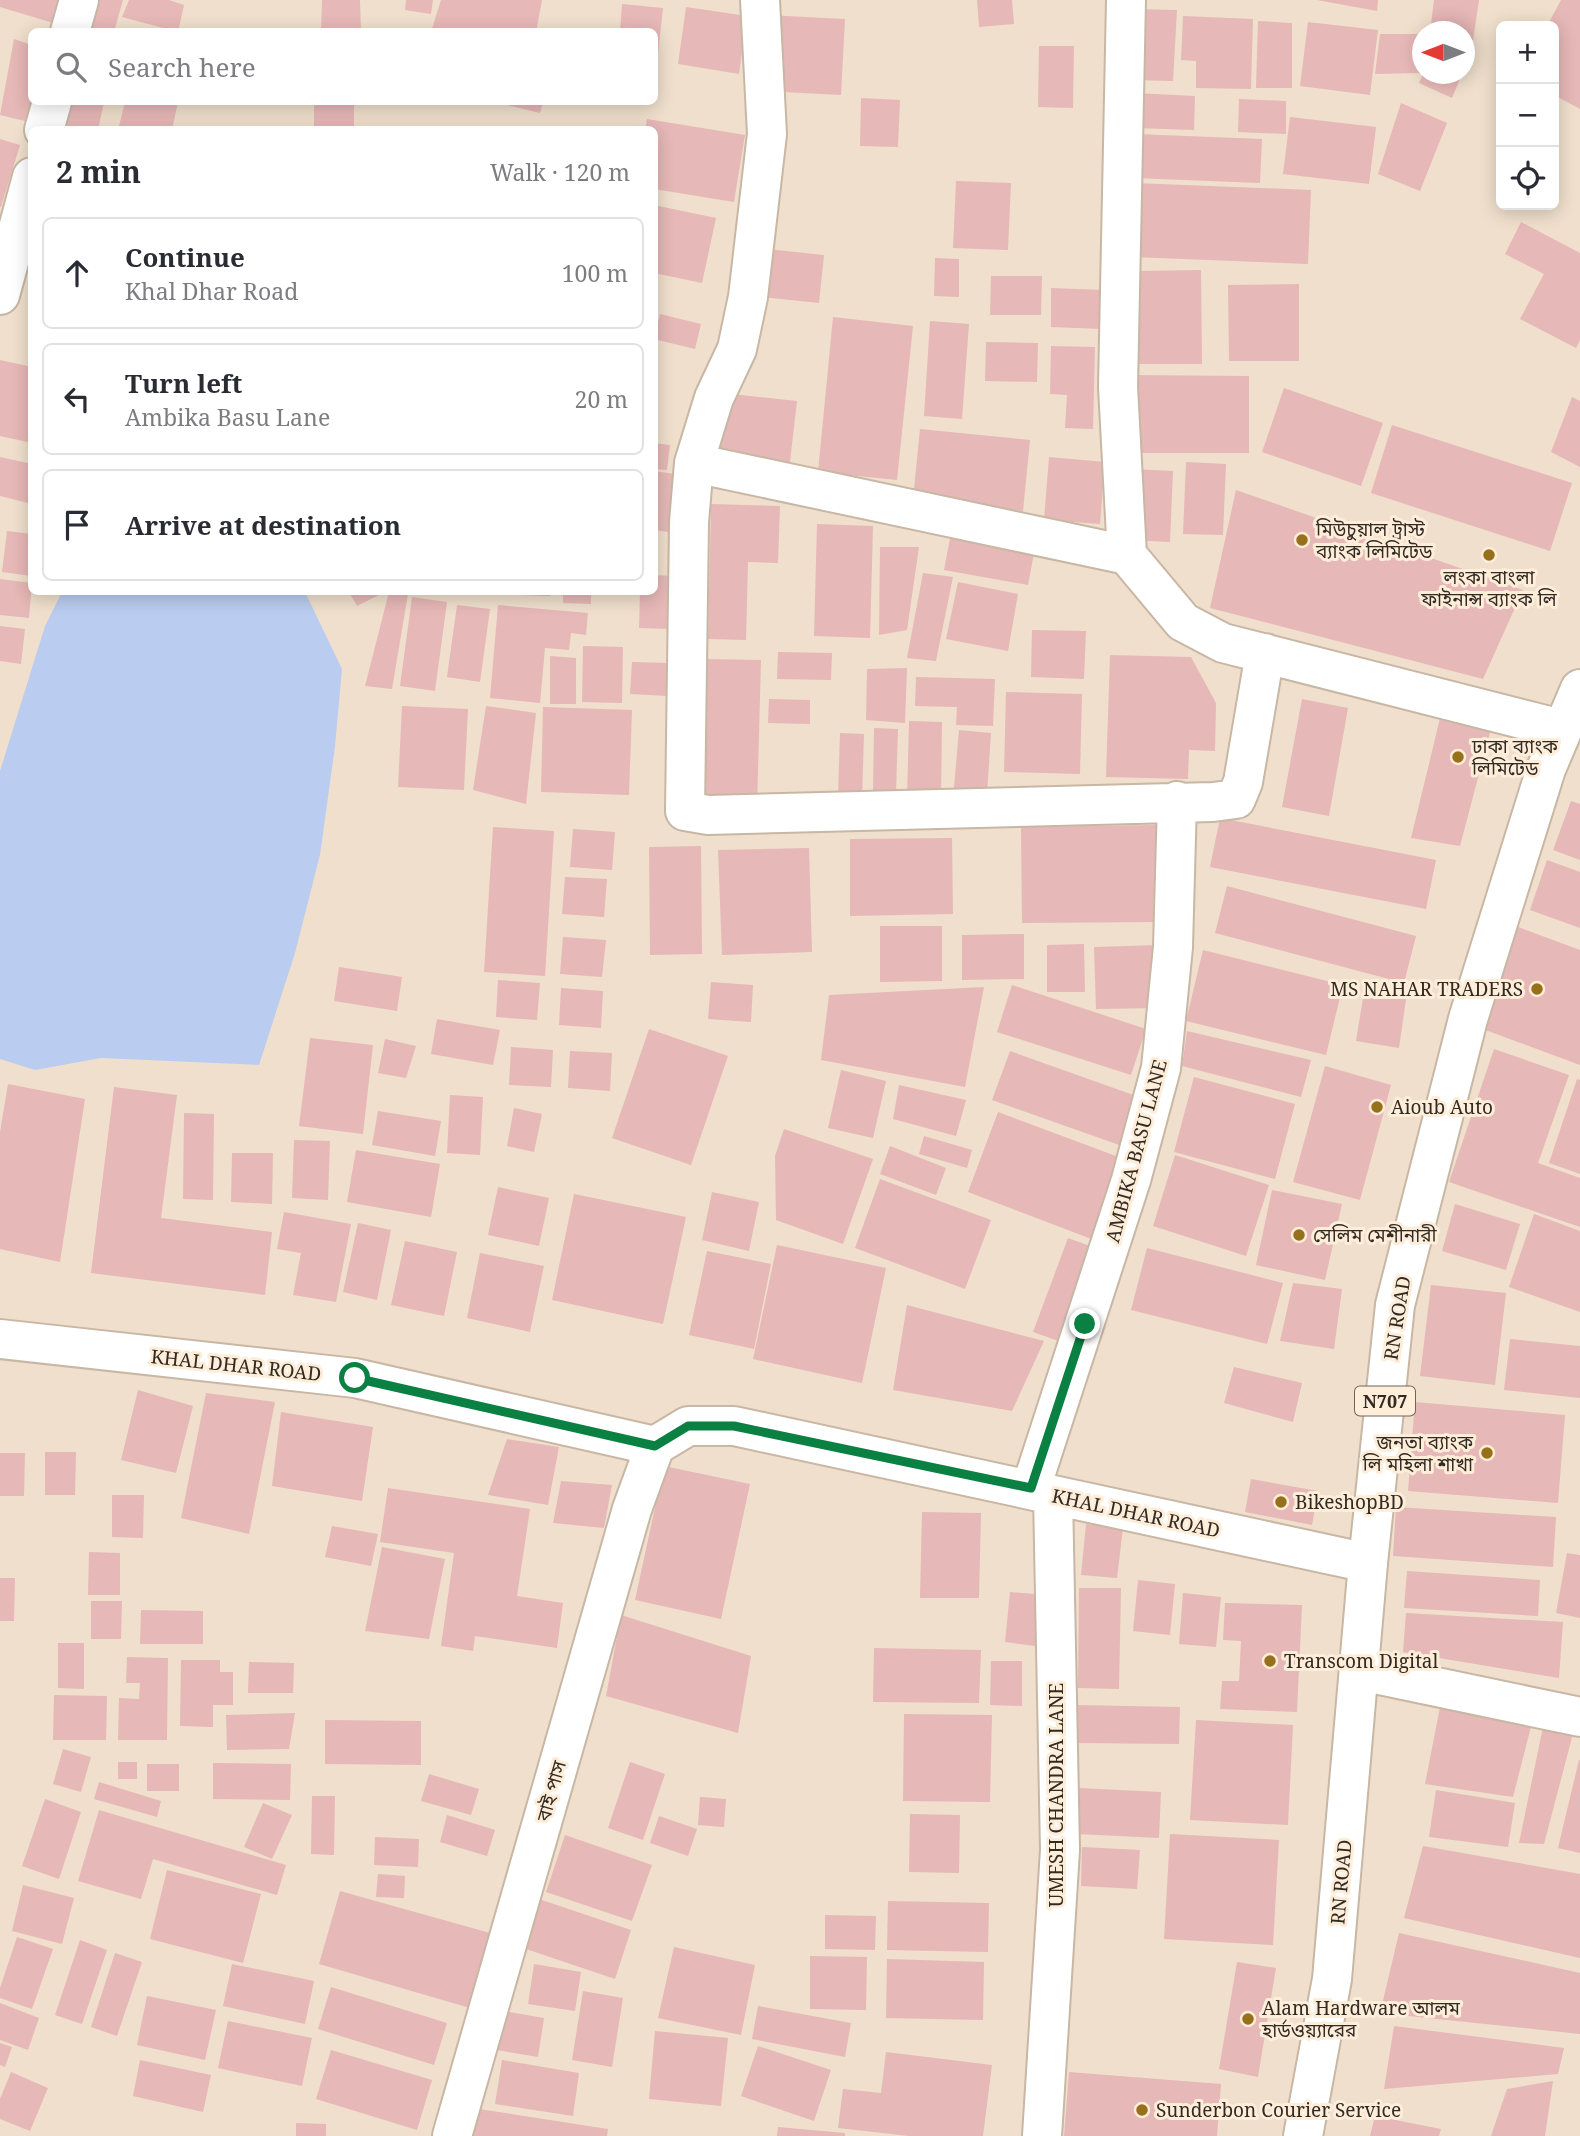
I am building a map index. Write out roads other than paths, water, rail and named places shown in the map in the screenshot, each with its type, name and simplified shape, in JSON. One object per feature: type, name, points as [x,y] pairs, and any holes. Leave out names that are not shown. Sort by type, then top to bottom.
[{"type":"main road","points":[[72,28],[79,0]]},
{"type":"main road","points":[[760,0],[768,134],[748,297],[737,349],[714,398],[694,463],[689,522],[685,811],[708,815],[1213,802],[1236,799],[1243,782],[1265,653]]},
{"type":"main road","points":[[1126,0],[1118,387],[1127,555],[1183,622],[1223,643],[1561,729]]},
{"type":"main road","points":[[45,126],[51,105]]},
{"type":"main road","points":[[0,295],[28,192]]},
{"type":"main road","points":[[694,463],[1127,555]]},
{"type":"main road","name":"RN ROAD","points":[[1303,2136],[1332,1979],[1368,1563],[1395,1305],[1468,1019],[1546,769],[1580,689]]},
{"type":"main road","name":"AMBIKA BASU LANE","points":[[1042,1492],[1161,1068],[1173,947],[1177,802]]},
{"type":"main road","name":"KHAL DHAR ROAD","points":[[0,1339],[355,1378],[655,1446],[688,1426],[734,1426],[1368,1563]]},
{"type":"main road","name":"বাই পাস","points":[[452,2136],[632,1509],[655,1446]]},
{"type":"main road","name":"UMESH CHANDRA LANE","points":[[1042,1492],[1060,1850],[1042,2136]]},
{"type":"main road","points":[[1360,1671],[1580,1717]]},
{"type":"water","points":[[60,595],[306,595],[342,669],[335,746],[320,855],[295,953],[259,1065],[101,1058],[35,1070],[0,1059],[0,771],[45,626]]},
{"type":"place","name":"মিউচুয়াল ট্রাস্ট ব্যাংক লিমিটেড","points":[[1302,540]]},
{"type":"place","name":"লংকা বাংলা ফাইনান্স ব্যাংক লি","points":[[1489,555]]},
{"type":"place","name":"ঢাকা ব্যাংক লিমিটেড","points":[[1458,757]]},
{"type":"place","name":"MS NAHAR TRADERS","points":[[1537,989]]},
{"type":"place","name":"Aioub Auto","points":[[1377,1107]]},
{"type":"place","name":"সেলিম মেশীনারী","points":[[1299,1235]]},
{"type":"place","name":"জনতা ব্যাংক লি মহিলা শাখা","points":[[1487,1453]]},
{"type":"place","name":"BikeshopBD","points":[[1281,1502]]},
{"type":"place","name":"Transcom Digital","points":[[1270,1661]]},
{"type":"place","name":"Alam Hardware আলম হার্ডওয়্যারের","points":[[1248,2019]]},
{"type":"place","name":"Sunderbon Courier Service","points":[[1142,2110]]}]
